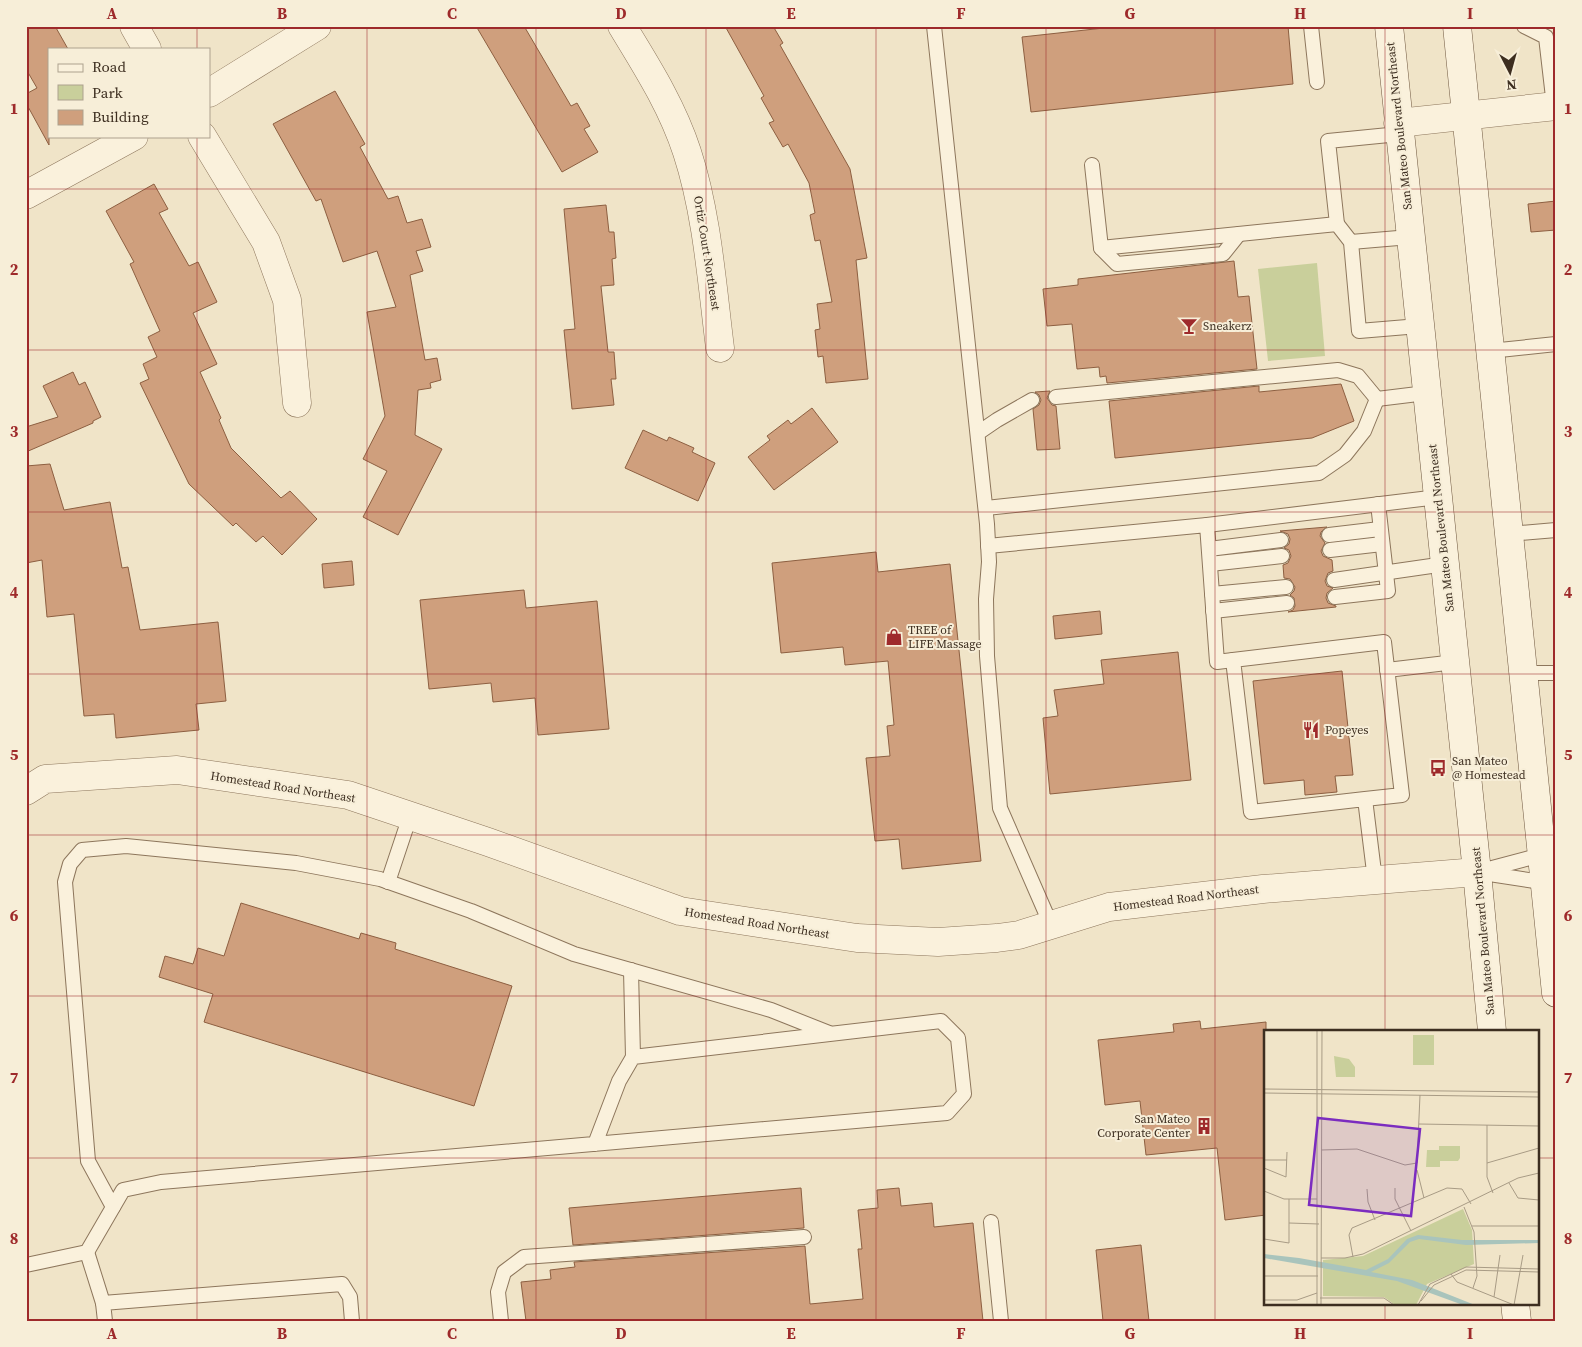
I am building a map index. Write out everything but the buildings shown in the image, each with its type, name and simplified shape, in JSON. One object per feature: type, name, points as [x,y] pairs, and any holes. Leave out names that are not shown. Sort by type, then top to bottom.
[{"type":"street","points":[[134,26],[147,48]]},
{"type":"street","points":[[210,92],[317,26]]},
{"type":"street","name":"Ortiz Court Northeast","points":[[622,26],[666,100],[687,152],[701,208],[720,348]]},
{"type":"street","name":"San Mateo Boulevard Northeast","points":[[1389,26],[1426,393],[1478,872],[1492,1030]]},
{"type":"street","points":[[1457,26],[1523,673],[1548,854],[1556,993]]},
{"type":"street","points":[[1399,128],[1466,116],[1555,106]]},
{"type":"street","points":[[26,195],[130,138]]},
{"type":"street","points":[[203,138],[266,242],[287,300],[297,403]]},
{"type":"street","name":"Homestead Road Northeast","points":[[26,792],[45,779],[177,770],[348,795],[680,911],[857,938],[938,942],[1018,935],[1109,907],[1263,889],[1478,872]]},
{"type":"street","points":[[1516,1304],[1517,1321]]},
{"type":"lane","points":[[934,26],[986,508],[989,562],[986,599],[987,656],[1000,808],[1051,925]]},
{"type":"lane","points":[[1311,26],[1318,82]]},
{"type":"lane","points":[[1524,26],[1551,36],[1555,106]]},
{"type":"lane","points":[[1399,128],[1328,141],[1337,224],[1351,242],[1360,331],[1419,326]]},
{"type":"lane","points":[[1092,165],[1101,248],[1337,224]]},
{"type":"lane","points":[[1351,242],[1410,237]]},
{"type":"lane","points":[[1490,351],[1556,344]]},
{"type":"lane","points":[[1056,397],[1338,370],[1358,376],[1377,398]]},
{"type":"lane","points":[[1377,398],[1426,393]]},
{"type":"lane","points":[[986,508],[1319,473],[1345,455],[1364,431],[1377,398]]},
{"type":"lane","points":[[978,433],[1032,400]]},
{"type":"lane","points":[[988,546],[1207,525],[1438,497]]},
{"type":"lane","points":[[1335,597],[1388,591],[1378,504]]},
{"type":"lane","points":[[1207,525],[1217,662],[1233,660],[1384,642],[1402,795],[1251,812],[1233,660]]},
{"type":"lane","points":[[1329,535],[1380,529]]},
{"type":"lane","points":[[1509,534],[1556,530]]},
{"type":"lane","points":[[1209,549],[1281,540]]},
{"type":"lane","points":[[1330,550],[1382,544]]},
{"type":"lane","points":[[1210,564],[1282,556]]},
{"type":"lane","points":[[1334,580],[1445,564]]},
{"type":"lane","points":[[1212,594],[1286,587]]},
{"type":"lane","points":[[1213,611],[1287,603]]},
{"type":"lane","points":[[1387,670],[1455,662]]},
{"type":"lane","points":[[1523,673],[1556,673]]},
{"type":"lane","points":[[1365,799],[1375,880]]},
{"type":"lane","points":[[388,882],[410,816]]},
{"type":"lane","points":[[113,1207],[88,1161],[65,882],[70,864],[82,850],[126,846],[296,863],[388,882],[471,911],[574,954],[771,1010],[832,1034]]},
{"type":"lane","points":[[1478,872],[1548,854]]},
{"type":"lane","points":[[1478,872],[1550,882]]},
{"type":"lane","points":[[595,1144],[619,1081],[633,1056],[631,970]]},
{"type":"lane","points":[[105,1321],[103,1303],[87,1252],[123,1190],[160,1182],[947,1113],[964,1094],[958,1038],[941,1021],[633,1056]]},
{"type":"lane","points":[[991,1222],[1001,1321]]},
{"type":"lane","points":[[501,1321],[498,1292],[504,1272],[524,1257],[804,1237]]},
{"type":"lane","points":[[26,1265],[87,1252]]},
{"type":"lane","points":[[103,1303],[342,1284],[350,1298],[352,1321]]},
{"type":"green space","points":[[1317,263],[1325,356],[1268,361],[1258,269]]},
{"type":"place","name":"Sneakerz","points":[[1189,326]]},
{"type":"place","name":"TREE of LIFE Massage","points":[[894,637]]},
{"type":"place","name":"Popeyes","points":[[1311,730]]},
{"type":"place","name":"San Mateo @ Homestead","points":[[1438,768]]},
{"type":"place","name":"San Mateo Corporate Center","points":[[1204,1126]]}]
